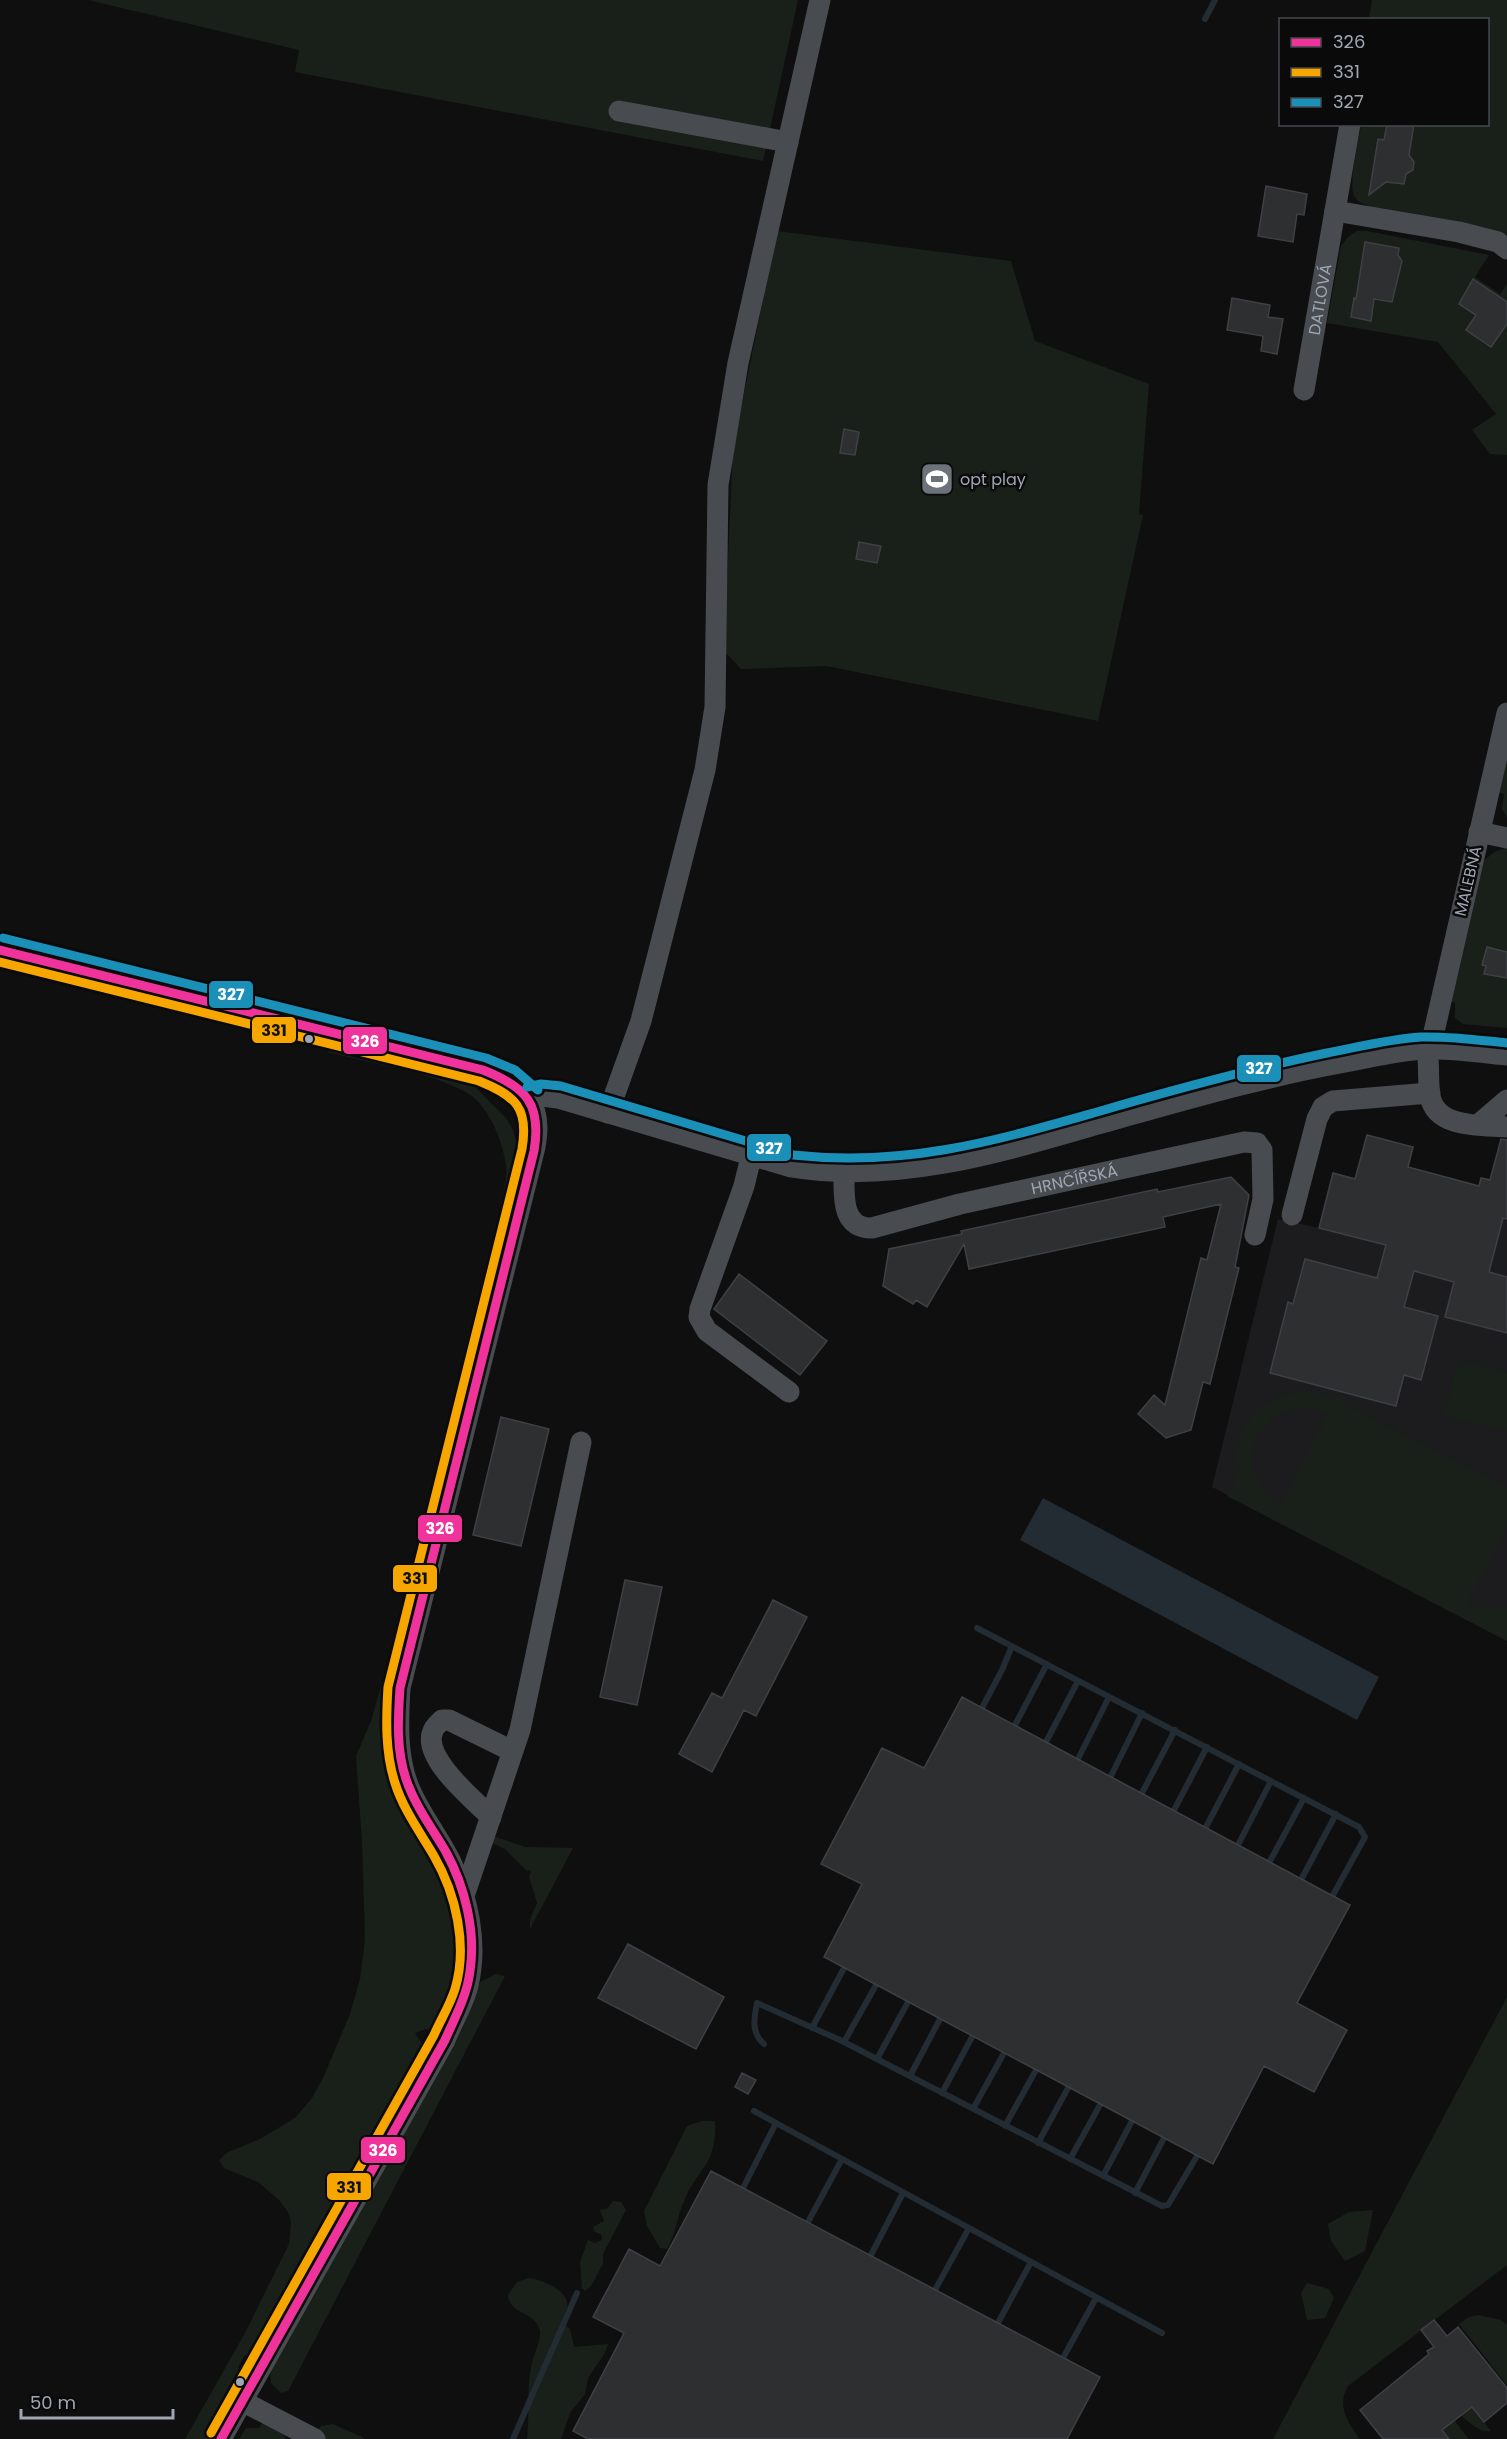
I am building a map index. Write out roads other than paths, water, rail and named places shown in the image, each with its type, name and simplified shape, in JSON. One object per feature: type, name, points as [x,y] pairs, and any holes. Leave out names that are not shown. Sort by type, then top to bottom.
[{"type":"street","points":[[608,1113],[641,1021],[705,770],[715,707],[718,485],[738,363],[820,0]]},
{"type":"street","points":[[619,111],[788,142]]},
{"type":"street","name":"DATLOVÁ","points":[[1304,390],[1350,126]]},
{"type":"street","points":[[1335,211],[1459,232],[1497,242],[1507,249]]},
{"type":"street","name":"MALEBNÁ","points":[[1430,1093],[1429,1048],[1507,713]]},
{"type":"street","points":[[1479,832],[1507,838]]},
{"type":"street","points":[[0,950],[483,1070],[508,1080],[530,1100],[537,1117],[536,1139],[400,1688],[398,1726],[400,1747],[410,1791],[450,1860],[464,1896],[472,1936],[468,1985],[445,2040],[222,2439]]},
{"type":"street","points":[[530,1100],[550,1096],[791,1167],[844,1173],[876,1173],[984,1155],[1288,1073],[1429,1048],[1507,1055]]},
{"type":"street","points":[[1292,1215],[1317,1119],[1323,1107],[1334,1101],[1430,1093],[1434,1108],[1443,1117],[1458,1123],[1507,1127]]},
{"type":"street","points":[[1479,1125],[1507,1100]]},
{"type":"street","name":"HRNČÍŘSKÁ","points":[[844,1173],[844,1200],[847,1214],[859,1226],[872,1228],[983,1199],[1244,1142],[1257,1143],[1263,1150],[1263,1199],[1255,1235]]},
{"type":"street","points":[[751,1157],[744,1186],[699,1317],[706,1331],[789,1392]]},
{"type":"street","points":[[464,1896],[520,1730],[581,1442]]},
{"type":"street","points":[[491,1817],[442,1768],[431,1743],[432,1732],[442,1720],[449,1720],[512,1751]]},
{"type":"street","points":[[242,2401],[315,2439]]},
{"type":"waterway","points":[[1205,19],[1215,0]]},
{"type":"waterway","points":[[977,1628],[1359,1827],[1365,1837],[1333,1895]]},
{"type":"waterway","points":[[982,1708],[1012,1646]]},
{"type":"waterway","points":[[1015,1725],[1047,1664]]},
{"type":"waterway","points":[[1046,1742],[1078,1681]]},
{"type":"waterway","points":[[1078,1759],[1109,1697]]},
{"type":"waterway","points":[[1111,1776],[1142,1713]]},
{"type":"waterway","points":[[1142,1793],[1175,1730]]},
{"type":"waterway","points":[[1174,1810],[1207,1747]]},
{"type":"waterway","points":[[1206,1827],[1239,1764]]},
{"type":"waterway","points":[[1238,1845],[1271,1781]]},
{"type":"waterway","points":[[1270,1861],[1304,1798]]},
{"type":"waterway","points":[[1302,1878],[1336,1814]]},
{"type":"waterway","points":[[812,2028],[844,1968]]},
{"type":"waterway","points":[[844,2042],[876,1985]]},
{"type":"waterway","points":[[877,2059],[908,2002]]},
{"type":"waterway","points":[[764,2044],[755,2030],[757,2003],[840,2040],[1162,2206],[1168,2205],[1197,2156]]},
{"type":"waterway","points":[[910,2076],[940,2019]]},
{"type":"waterway","points":[[942,2093],[972,2037]]},
{"type":"waterway","points":[[973,2109],[1004,2053]]},
{"type":"waterway","points":[[1005,2126],[1036,2070]]},
{"type":"waterway","points":[[1038,2143],[1068,2088]]},
{"type":"waterway","points":[[1070,2159],[1100,2105]]},
{"type":"waterway","points":[[754,2111],[1162,2333]]},
{"type":"waterway","points":[[1103,2176],[1132,2121]]},
{"type":"waterway","points":[[743,2188],[776,2123]]},
{"type":"waterway","points":[[1135,2193],[1164,2138]]},
{"type":"waterway","points":[[808,2222],[842,2159]]},
{"type":"waterway","points":[[871,2255],[903,2193]]},
{"type":"waterway","points":[[935,2290],[969,2228]]},
{"type":"waterway","points":[[998,2323],[1031,2262]]},
{"type":"waterway","points":[[513,2439],[577,2293]]},
{"type":"waterway","points":[[1063,2358],[1096,2298]]},
{"type":"place","name":"opt play","points":[[937,479]]}]
